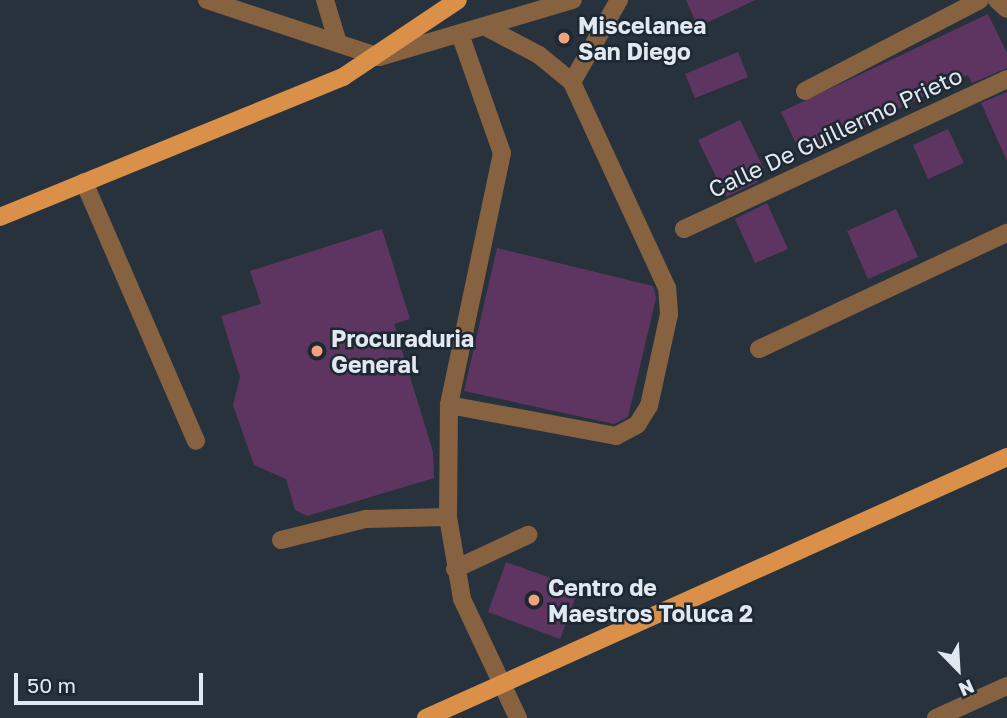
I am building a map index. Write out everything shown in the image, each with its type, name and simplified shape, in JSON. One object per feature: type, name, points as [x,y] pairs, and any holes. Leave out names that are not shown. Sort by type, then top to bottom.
[{"type":"main road","points":[[0,217],[379,57],[458,0]]},
{"type":"main road","points":[[426,718],[1007,457]]},
{"type":"street","points":[[207,0],[379,57],[573,0]]},
{"type":"street","points":[[325,0],[338,43]]},
{"type":"street","points":[[572,82],[619,0]]},
{"type":"street","points":[[805,91],[980,0]]},
{"type":"street","points":[[997,0],[1007,9]]},
{"type":"street","points":[[449,405],[603,438],[637,425],[649,406],[669,299],[572,82],[539,55],[484,26]]},
{"type":"street","points":[[460,34],[502,153],[449,405],[448,517],[455,569],[499,687],[517,718]]},
{"type":"street","name":"Calle De Guillermo Prieto","points":[[684,229],[1007,79]]},
{"type":"street","points":[[84,182],[196,441]]},
{"type":"street","points":[[759,349],[1007,233]]},
{"type":"street","points":[[281,540],[366,519],[448,517]]},
{"type":"street","points":[[455,569],[528,535]]},
{"type":"street","points":[[936,718],[1007,686]]},
{"type":"building","points":[[686,0],[755,0],[698,27]]},
{"type":"building","points":[[988,14],[1007,53],[1007,68],[972,83],[968,75],[802,156],[781,112]]},
{"type":"building","points":[[738,52],[748,77],[695,98],[685,74]]},
{"type":"building","points":[[1007,92],[1007,161],[981,103]]},
{"type":"building","points":[[740,120],[765,171],[755,176],[758,182],[726,197],[698,140]]},
{"type":"building","points":[[948,129],[964,163],[928,179],[913,145]]},
{"type":"building","points":[[767,203],[788,249],[755,263],[735,219]]},
{"type":"building","points":[[896,209],[918,257],[868,279],[847,231]]},
{"type":"building","name":"Procuraduria General","points":[[382,229],[410,319],[394,324],[433,452],[434,478],[307,516],[295,510],[286,479],[254,465],[233,405],[240,377],[221,316],[261,304],[250,271]]},
{"type":"building","points":[[497,248],[653,286],[656,298],[628,417],[614,424],[464,391]]},
{"type":"building","name":"Centro de Maestros Toluca 2","points":[[506,562],[579,588],[560,639],[488,612]]},
{"type":"place","name":"Miscelanea San Diego","points":[[564,38]]},
{"type":"place","name":"Procuraduria General","points":[[317,351]]},
{"type":"place","name":"Centro de Maestros Toluca 2","points":[[534,600]]}]
